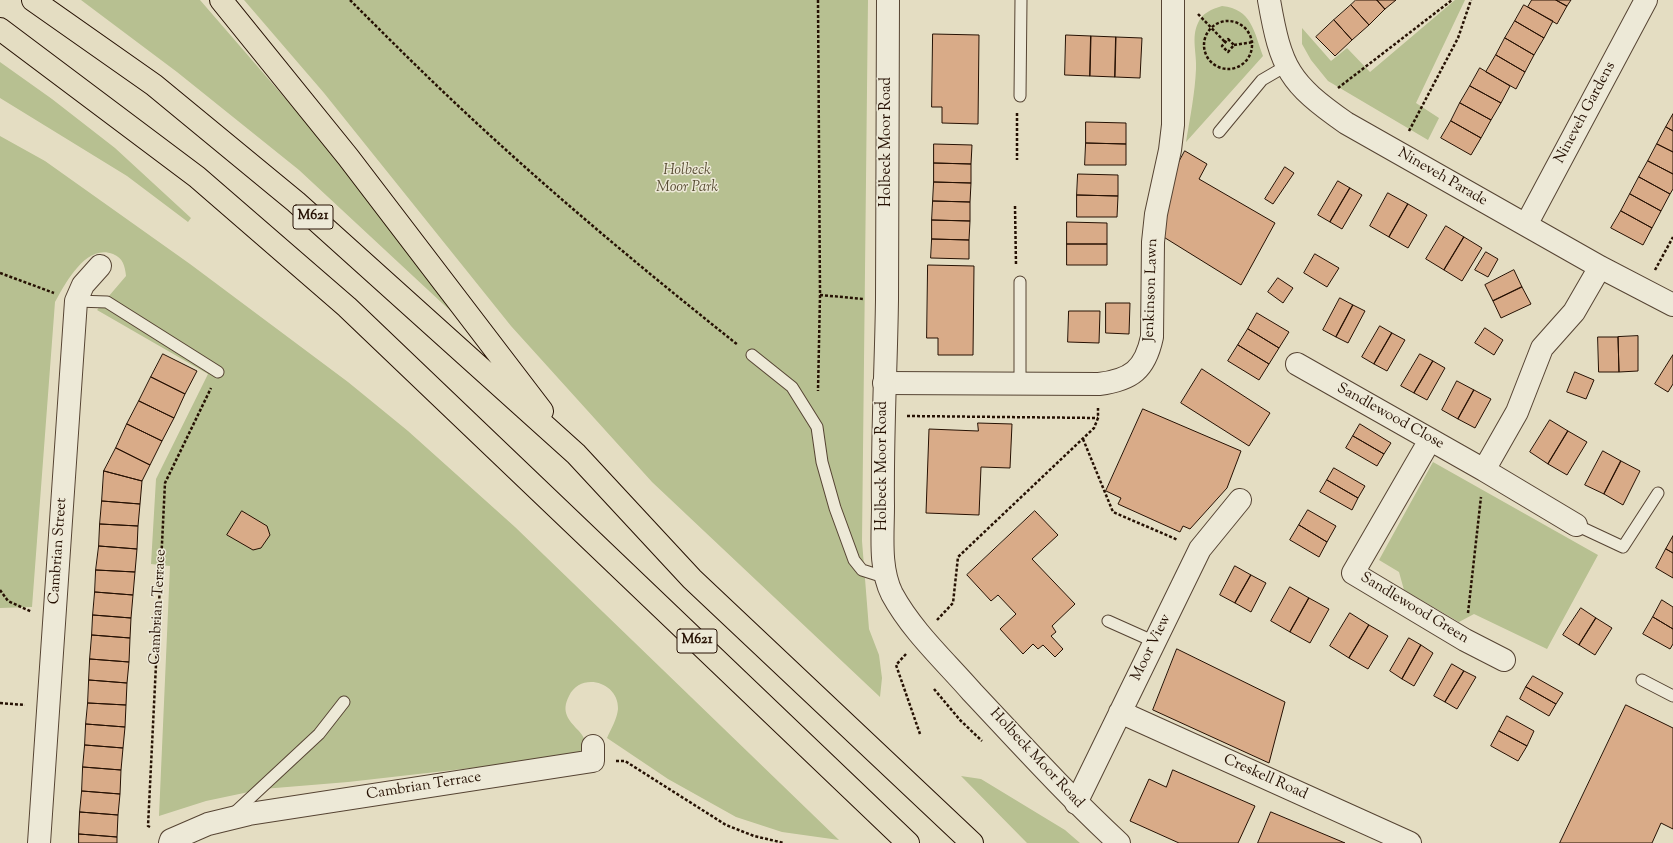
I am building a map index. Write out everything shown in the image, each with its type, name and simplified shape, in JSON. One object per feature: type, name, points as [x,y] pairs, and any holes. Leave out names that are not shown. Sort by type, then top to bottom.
[{"type":"highway","name":"M621","points":[[33,0],[154,85],[296,202],[576,454],[692,579],[972,843]]},
{"type":"highway","points":[[221,0],[348,157],[576,454]]},
{"type":"highway","name":"M621","points":[[0,29],[197,177],[347,307],[908,843]]},
{"type":"street","name":"Holbeck Moor Road","points":[[888,0],[887,301],[883,416],[883,557],[887,578],[892,592],[922,636],[1076,803],[1119,843]]},
{"type":"street","name":"Jenkinson Lawn","points":[[884,383],[1099,384],[1117,381],[1131,375],[1142,365],[1149,352],[1152,337],[1154,235],[1158,207],[1170,150],[1173,124],[1173,0]]},
{"type":"street","name":"Nineveh Parade","points":[[1269,0],[1275,36],[1286,66],[1300,87],[1318,104],[1346,123],[1600,267],[1673,305]]},
{"type":"street","name":"Nineveh Gardens","points":[[1526,225],[1646,0]]},
{"type":"street","name":"Cambrian Street","points":[[39,843],[76,301],[83,285],[100,266]]},
{"type":"street","points":[[1484,470],[1518,412],[1542,348],[1574,312],[1600,267]]},
{"type":"street","name":"Sandlewood Close","points":[[1297,364],[1484,470],[1576,525]]},
{"type":"street","name":"Sandlewood Green","points":[[1430,440],[1354,573],[1465,640],[1504,660]]},
{"type":"street","name":"Moor View","points":[[1076,803],[1200,549],[1240,500]]},
{"type":"street","name":"Creskell Road","points":[[1120,712],[1410,843]]},
{"type":"street","name":"Cambrian Terrace","points":[[171,841],[208,824],[257,813],[593,753]]},
{"type":"lane","points":[[1020,96],[1021,0]]},
{"type":"lane","points":[[1219,132],[1262,80],[1286,66]]},
{"type":"lane","points":[[1020,282],[1020,383]]},
{"type":"lane","points":[[76,301],[107,302],[218,372]]},
{"type":"lane","points":[[752,355],[792,387],[817,427],[822,462],[835,508],[854,560],[862,570],[887,578]]},
{"type":"lane","points":[[1576,525],[1623,547],[1658,493]]},
{"type":"lane","points":[[1108,621],[1155,642]]},
{"type":"lane","points":[[1642,680],[1673,696]]},
{"type":"lane","points":[[226,820],[319,734],[344,702]]},
{"type":"path","points":[[350,0],[453,101],[533,173],[644,270],[752,355]]},
{"type":"path","points":[[817,427],[820,295],[818,0]]},
{"type":"path","points":[[1318,104],[1452,0]]},
{"type":"path","points":[[1398,152],[1458,38],[1471,0]]},
{"type":"path","points":[[1195,11],[1225,42]]},
{"type":"path","points":[[1230,21],[1245,27],[1253,42],[1250,57],[1239,68],[1224,70],[1211,62],[1204,48],[1204,40],[1211,28],[1221,22],[1230,21]]},
{"type":"path","points":[[1228,39],[1234,45],[1228,52],[1222,46],[1225,42],[1228,39]]},
{"type":"path","points":[[1017,160],[1016,109],[1020,96]]},
{"type":"path","points":[[1015,206],[1016,268],[1020,282]]},
{"type":"path","points":[[1644,289],[1673,237]]},
{"type":"path","points":[[0,273],[76,301]]},
{"type":"path","points":[[820,295],[887,301]]},
{"type":"path","name":"Cambrian Terrace","points":[[171,841],[148,826],[165,483],[218,372]]},
{"type":"path","points":[[920,734],[896,665],[953,603],[958,557],[1094,428],[1098,418],[1099,384]]},
{"type":"path","points":[[883,416],[1098,418]]},
{"type":"path","points":[[1082,439],[1113,512],[1200,549]]},
{"type":"path","points":[[1465,640],[1484,470]]},
{"type":"path","points":[[0,590],[8,601],[55,622]]},
{"type":"path","points":[[593,753],[625,761],[726,825],[754,836],[784,843]]},
{"type":"green space","points":[[81,0],[200,0],[342,164],[485,343],[299,170],[177,72]]},
{"type":"green space","name":"Holbeck Moor Park","points":[[244,0],[868,0],[862,541],[869,629],[879,655],[882,678],[880,697],[652,482],[511,326],[324,93]]},
{"type":"green space","points":[[1455,0],[1465,0],[1416,103],[1439,118],[1428,140],[1328,81],[1311,60],[1302,44],[1302,28],[1331,61],[1347,48],[1370,72]]},
{"type":"green space","points":[[1222,6],[1232,8],[1246,17],[1254,30],[1263,56],[1186,142],[1195,78],[1196,28],[1205,14]]},
{"type":"green space","points":[[0,62],[52,99],[115,148],[191,218],[188,222],[127,176],[0,98]]},
{"type":"green space","points":[[0,136],[45,161],[190,264],[348,382],[408,431],[515,527],[839,840],[782,832],[736,817],[668,779],[607,738],[614,724],[617,713],[617,700],[606,686],[590,682],[575,688],[569,696],[566,707],[567,715],[582,734],[585,741],[584,748],[577,756],[348,782],[263,789],[206,801],[159,816],[170,566],[151,564],[156,479],[208,374],[97,310],[126,276],[124,266],[119,258],[113,254],[103,252],[94,254],[78,267],[64,285],[55,302],[32,607],[0,608]]},
{"type":"green space","points":[[1433,462],[1598,555],[1547,649],[1474,614],[1459,622],[1404,590],[1399,572],[1379,560]]},
{"type":"green space","points":[[961,776],[981,779],[1065,830],[1080,843],[1027,843]]},
{"type":"building","points":[[1356,0],[1377,0],[1385,9],[1369,25],[1351,5]]},
{"type":"building","points":[[1377,0],[1396,0],[1385,9]]},
{"type":"building","points":[[1532,0],[1556,0],[1567,6],[1557,24],[1528,7]]},
{"type":"building","points":[[1556,0],[1571,0],[1567,6]]},
{"type":"building","points":[[1351,5],[1369,25],[1352,40],[1334,20]]},
{"type":"building","points":[[1524,5],[1553,21],[1544,38],[1515,21]]},
{"type":"building","points":[[1334,20],[1352,40],[1335,56],[1316,37]]},
{"type":"building","points":[[1515,21],[1544,38],[1534,55],[1505,38]]},
{"type":"building","points":[[933,34],[979,35],[978,124],[942,123],[942,107],[932,107]]},
{"type":"building","points":[[1066,35],[1091,36],[1090,76],[1065,75]]},
{"type":"building","points":[[1091,36],[1116,37],[1115,77],[1090,76]]},
{"type":"building","points":[[1116,37],[1142,38],[1140,78],[1115,77]]},
{"type":"building","points":[[1505,38],[1534,55],[1525,72],[1496,55]]},
{"type":"building","points":[[1496,55],[1525,72],[1516,89],[1486,72]]},
{"type":"building","points":[[1480,68],[1510,86],[1501,103],[1470,86]]},
{"type":"building","points":[[1470,86],[1501,103],[1491,120],[1460,103]]},
{"type":"building","points":[[1460,103],[1491,120],[1481,138],[1451,121]]},
{"type":"building","points":[[1673,114],[1673,131],[1666,127]]},
{"type":"building","points":[[1451,121],[1481,138],[1471,155],[1441,138]]},
{"type":"building","points":[[1086,122],[1126,123],[1126,144],[1086,143]]},
{"type":"building","points":[[1666,127],[1673,131],[1673,152],[1657,144]]},
{"type":"building","points":[[1086,143],[1126,144],[1126,165],[1085,165]]},
{"type":"building","points":[[934,144],[972,145],[971,164],[934,163]]},
{"type":"building","points":[[1657,144],[1673,152],[1673,174],[1648,161]]},
{"type":"building","points":[[1185,151],[1207,164],[1199,179],[1275,223],[1241,285],[1162,236],[1176,167]]},
{"type":"building","points":[[1648,161],[1673,174],[1673,189],[1670,194],[1639,177]]},
{"type":"building","points":[[934,163],[971,164],[971,183],[934,182]]},
{"type":"building","points":[[1285,167],[1294,173],[1273,204],[1265,199]]},
{"type":"building","points":[[1078,174],[1118,175],[1118,196],[1077,195]]},
{"type":"building","points":[[1639,177],[1670,194],[1661,211],[1630,194]]},
{"type":"building","points":[[1338,181],[1350,188],[1330,222],[1318,215]]},
{"type":"building","points":[[934,182],[971,183],[970,202],[933,201]]},
{"type":"building","points":[[1350,188],[1362,195],[1342,229],[1330,222]]},
{"type":"building","points":[[1388,193],[1408,204],[1389,237],[1370,226]]},
{"type":"building","points":[[1630,194],[1661,211],[1652,228],[1621,211]]},
{"type":"building","points":[[1077,195],[1118,196],[1117,217],[1077,217]]},
{"type":"building","points":[[933,201],[970,202],[970,221],[932,220]]},
{"type":"building","points":[[1408,204],[1427,215],[1408,248],[1389,237]]},
{"type":"building","points":[[1621,211],[1652,228],[1643,245],[1611,228]]},
{"type":"building","points":[[932,220],[970,221],[969,240],[932,239]]},
{"type":"building","points":[[1067,222],[1107,223],[1107,244],[1067,244]]},
{"type":"building","points":[[1446,226],[1464,237],[1444,270],[1426,259]]},
{"type":"building","points":[[1464,237],[1482,248],[1462,281],[1444,270]]},
{"type":"building","points":[[932,239],[969,240],[969,259],[931,258]]},
{"type":"building","points":[[1067,244],[1107,244],[1107,265],[1067,265]]},
{"type":"building","points":[[1486,252],[1498,259],[1488,277],[1475,270]]},
{"type":"building","points":[[1315,254],[1339,268],[1327,287],[1304,273]]},
{"type":"building","points":[[928,265],[974,266],[973,355],[938,355],[938,338],[927,338]]},
{"type":"building","points":[[1514,270],[1522,287],[1493,301],[1485,285]]},
{"type":"building","points":[[1278,278],[1293,288],[1283,303],[1268,292]]},
{"type":"building","points":[[1522,287],[1531,304],[1501,318],[1493,301]]},
{"type":"building","points":[[1340,298],[1353,305],[1336,337],[1323,330]]},
{"type":"building","points":[[1106,303],[1130,303],[1129,334],[1106,333]]},
{"type":"building","points":[[1353,305],[1365,311],[1348,343],[1336,337]]},
{"type":"building","points":[[1069,311],[1100,311],[1099,343],[1068,342]]},
{"type":"building","points":[[1257,313],[1289,332],[1279,348],[1248,329]]},
{"type":"building","points":[[1380,326],[1392,333],[1374,364],[1362,357]]},
{"type":"building","points":[[1485,328],[1503,340],[1494,355],[1475,343]]},
{"type":"building","points":[[1248,329],[1279,348],[1269,364],[1238,345]]},
{"type":"building","points":[[1392,333],[1405,340],[1387,371],[1374,364]]},
{"type":"building","points":[[1638,336],[1638,371],[1619,372],[1618,337]]},
{"type":"building","points":[[1598,337],[1618,337],[1619,372],[1599,372]]},
{"type":"building","points":[[1238,345],[1269,364],[1259,380],[1228,361]]},
{"type":"building","points":[[163,354],[197,371],[185,394],[151,377]]},
{"type":"building","points":[[1420,354],[1433,361],[1414,393],[1401,386]]},
{"type":"building","points":[[1673,355],[1673,384],[1668,392],[1655,384]]},
{"type":"building","points":[[1433,361],[1445,368],[1427,400],[1414,393]]},
{"type":"building","points":[[1202,369],[1270,413],[1249,446],[1181,403]]},
{"type":"building","points":[[1575,372],[1594,380],[1586,399],[1567,392]]},
{"type":"building","points":[[151,377],[185,394],[174,418],[139,401]]},
{"type":"building","points":[[1457,381],[1474,390],[1458,419],[1442,410]]},
{"type":"building","points":[[1474,390],[1491,399],[1475,428],[1458,419]]},
{"type":"building","points":[[139,401],[174,418],[162,441],[127,424]]},
{"type":"building","points":[[1143,409],[1241,451],[1227,488],[1190,529],[1183,526],[1180,532],[1118,504],[1121,498],[1106,491]]},
{"type":"building","points":[[1550,420],[1568,431],[1548,464],[1530,452]]},
{"type":"building","points":[[978,423],[1012,424],[1010,468],[981,467],[979,515],[926,513],[929,429],[978,431]]},
{"type":"building","points":[[127,424],[162,441],[150,465],[116,448]]},
{"type":"building","points":[[1360,424],[1391,443],[1384,454],[1353,436]]},
{"type":"building","points":[[1568,431],[1587,442],[1567,475],[1548,464]]},
{"type":"building","points":[[1353,436],[1384,454],[1377,466],[1346,448]]},
{"type":"building","points":[[116,448],[150,465],[142,481],[104,471]]},
{"type":"building","points":[[1603,451],[1621,461],[1604,494],[1585,485]]},
{"type":"building","points":[[1621,461],[1640,471],[1623,505],[1604,494]]},
{"type":"building","points":[[1334,468],[1365,486],[1358,498],[1327,480]]},
{"type":"building","points":[[104,471],[142,481],[140,504],[102,501]]},
{"type":"building","points":[[1327,480],[1358,498],[1352,510],[1320,492]]},
{"type":"building","points":[[102,501],[140,504],[138,526],[100,524]]},
{"type":"building","points":[[1308,510],[1336,526],[1327,542],[1299,525]]},
{"type":"building","points":[[242,511],[267,526],[270,535],[261,548],[253,550],[227,535]]},
{"type":"building","points":[[1035,511],[1058,535],[1032,559],[1075,604],[1052,626],[1056,632],[1051,636],[1063,649],[1055,657],[1043,645],[1038,649],[1033,644],[1023,654],[1000,629],[1016,614],[998,595],[991,601],[967,575]]},
{"type":"building","points":[[100,524],[138,526],[137,549],[99,546]]},
{"type":"building","points":[[1299,525],[1327,542],[1319,557],[1290,540]]},
{"type":"building","points":[[1673,536],[1673,553],[1666,549]]},
{"type":"building","points":[[99,546],[137,549],[135,572],[96,570]]},
{"type":"building","points":[[1666,549],[1673,553],[1673,578],[1656,568]]},
{"type":"building","points":[[1235,566],[1251,575],[1235,603],[1220,595]]},
{"type":"building","points":[[96,570],[135,572],[133,595],[95,592]]},
{"type":"building","points":[[1251,575],[1266,583],[1251,612],[1235,603]]},
{"type":"building","points":[[1290,587],[1309,598],[1290,632],[1271,621]]},
{"type":"building","points":[[95,592],[133,595],[131,618],[93,615]]},
{"type":"building","points":[[1309,598],[1329,609],[1310,643],[1290,632]]},
{"type":"building","points":[[1662,600],[1673,607],[1673,629],[1653,617]]},
{"type":"building","points":[[1581,608],[1596,618],[1579,645],[1563,635]]},
{"type":"building","points":[[1350,613],[1369,625],[1349,658],[1330,646]]},
{"type":"building","points":[[93,615],[131,618],[130,638],[92,635]]},
{"type":"building","points":[[1653,617],[1673,629],[1673,644],[1670,649],[1643,634]]},
{"type":"building","points":[[1596,618],[1612,628],[1595,655],[1579,645]]},
{"type":"building","points":[[1369,625],[1388,636],[1368,669],[1349,658]]},
{"type":"building","points":[[92,635],[130,638],[129,662],[90,659]]},
{"type":"building","points":[[1409,638],[1421,645],[1402,679],[1390,671]]},
{"type":"building","points":[[1421,645],[1433,653],[1414,686],[1402,679]]},
{"type":"building","points":[[1177,649],[1285,702],[1269,763],[1153,710]]},
{"type":"building","points":[[90,659],[129,662],[127,683],[89,680]]},
{"type":"building","points":[[1452,664],[1464,671],[1445,702],[1434,696]]},
{"type":"building","points":[[1464,671],[1476,677],[1457,709],[1445,702]]},
{"type":"building","points":[[1533,676],[1563,693],[1556,704],[1526,687]]},
{"type":"building","points":[[89,680],[127,683],[126,705],[88,703]]},
{"type":"building","points":[[1526,687],[1556,704],[1549,716],[1520,699]]},
{"type":"building","points":[[88,703],[126,705],[125,727],[86,724]]},
{"type":"building","points":[[1626,705],[1673,728],[1673,829],[1661,823],[1652,843],[1560,843]]},
{"type":"building","points":[[1507,716],[1534,731],[1527,746],[1499,731]]},
{"type":"building","points":[[86,724],[125,727],[123,748],[85,745]]},
{"type":"building","points":[[1499,731],[1527,746],[1518,761],[1491,746]]},
{"type":"building","points":[[85,745],[123,748],[121,770],[83,767]]},
{"type":"building","points":[[83,767],[121,770],[120,794],[82,791]]},
{"type":"building","points":[[1173,770],[1255,806],[1238,843],[1179,843],[1130,821],[1149,779],[1166,787]]},
{"type":"building","points":[[82,791],[120,794],[118,815],[80,812]]},
{"type":"building","points":[[80,812],[118,815],[117,837],[79,834]]},
{"type":"building","points":[[1271,812],[1345,843],[1258,843]]},
{"type":"building","points":[[79,834],[117,837],[117,843],[79,843]]}]
